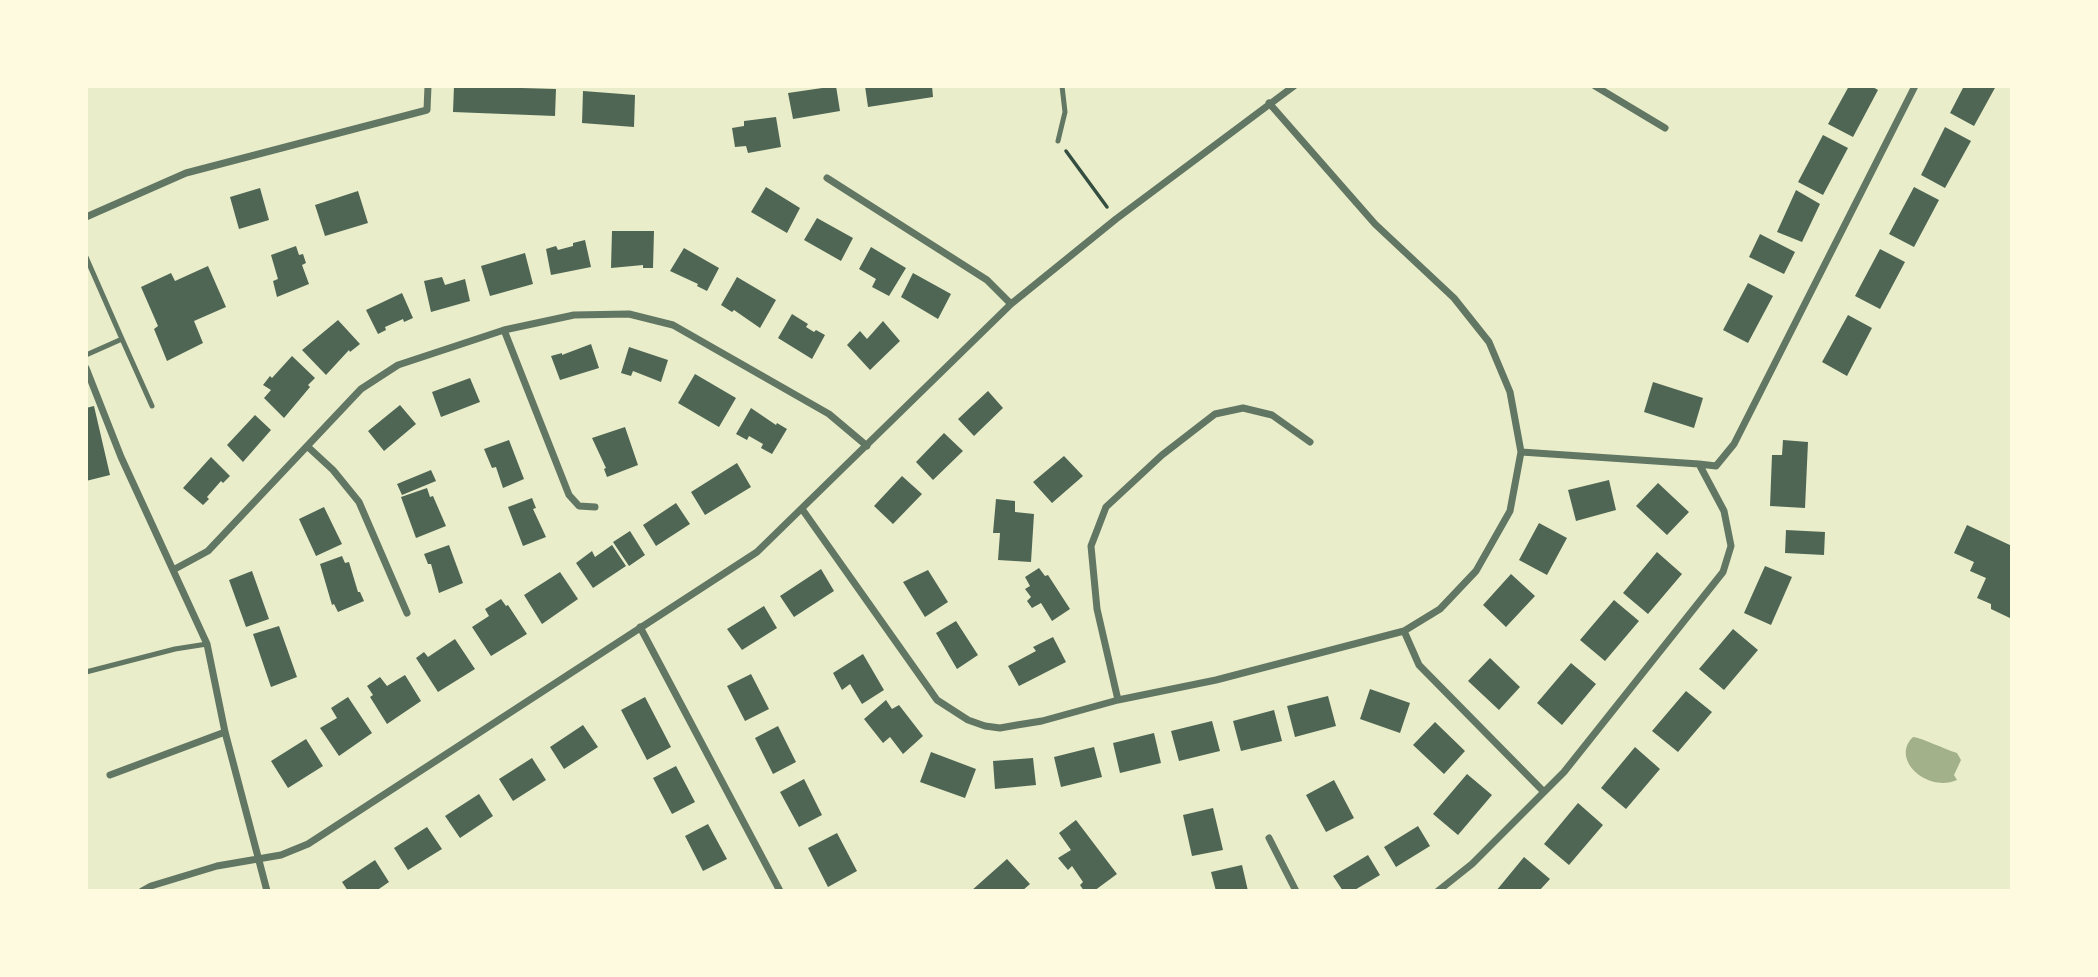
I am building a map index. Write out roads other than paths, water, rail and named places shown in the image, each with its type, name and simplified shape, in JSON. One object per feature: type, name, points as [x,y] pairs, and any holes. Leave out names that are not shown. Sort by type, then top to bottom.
[{"type":"street","points":[[86,217],[186,173],[428,110],[428,86]]},
{"type":"street","points":[[142,891],[217,866],[281,855],[308,844],[757,552],[1011,304],[1116,219],[1294,86]]},
{"type":"street","points":[[1595,86],[1665,128]]},
{"type":"street","points":[[1521,452],[1716,466],[1734,444],[1915,86]]},
{"type":"street","points":[[803,509],[937,700],[951,710],[985,726],[1000,728],[1042,721],[1118,700],[1216,680],[1404,631],[1440,609],[1476,571],[1510,511],[1521,452],[1510,392],[1489,342],[1454,298],[1375,224],[1269,103]]},
{"type":"street","points":[[827,178],[988,280],[1011,304]]},
{"type":"street","points":[[173,570],[208,551],[361,389],[398,365],[504,330],[574,315],[629,314],[673,325],[829,414],[867,446]]},
{"type":"street","points":[[504,330],[569,495],[579,506],[595,507]]},
{"type":"street","points":[[86,368],[121,457],[207,644],[225,732],[267,891]]},
{"type":"street","points":[[1118,700],[1097,608],[1091,546],[1106,506],[1162,454],[1215,414],[1243,408],[1272,415],[1310,442]]},
{"type":"street","points":[[307,446],[333,470],[359,502],[407,613]]},
{"type":"street","points":[[1438,891],[1472,864],[1564,772],[1723,572],[1731,546],[1724,511],[1699,464]]},
{"type":"street","points":[[640,627],[780,891]]},
{"type":"street","points":[[1404,631],[1419,665],[1544,792]]},
{"type":"street","points":[[110,775],[225,732]]},
{"type":"street","points":[[1269,838],[1296,891]]},
{"type":"lane","points":[[1058,141],[1065,112],[1062,86]]},
{"type":"lane","points":[[86,257],[152,406]]},
{"type":"lane","points":[[86,355],[122,339]]},
{"type":"lane","points":[[86,672],[175,649],[207,644]]}]
